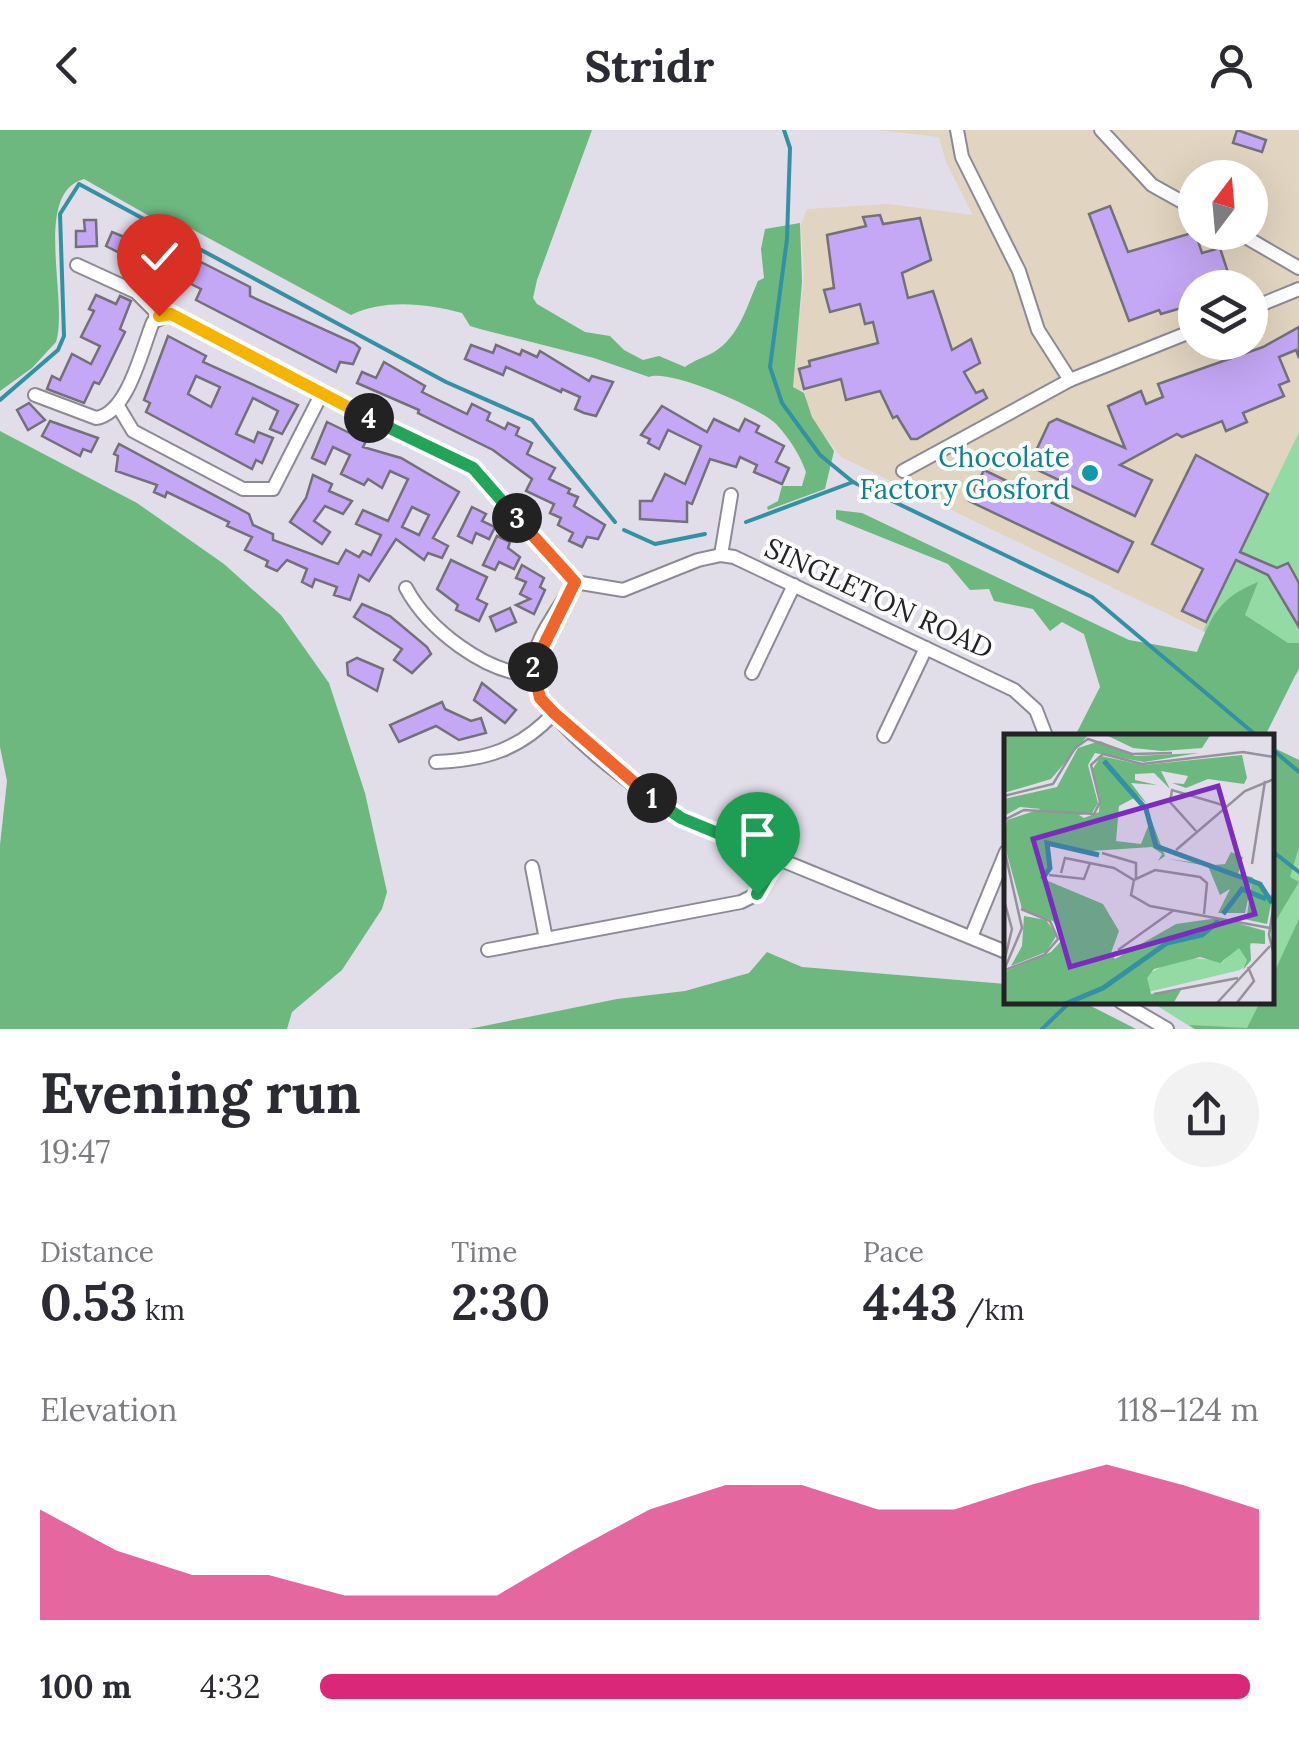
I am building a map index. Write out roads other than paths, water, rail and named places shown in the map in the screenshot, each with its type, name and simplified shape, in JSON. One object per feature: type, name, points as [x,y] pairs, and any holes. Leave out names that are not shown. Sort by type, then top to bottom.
[{"type":"street","points":[[957,130],[962,157],[1019,270],[1038,330],[1070,380]]},
{"type":"street","points":[[1100,130],[1152,184],[1178,199]]},
{"type":"street","points":[[1268,250],[1299,268]]},
{"type":"street","points":[[77,265],[136,292],[159,316]]},
{"type":"street","points":[[1268,302],[1299,289]]},
{"type":"street","points":[[159,316],[171,314],[182,319],[322,395],[473,468],[575,582],[540,644],[532,675],[540,698],[634,786],[681,818],[1004,951]]},
{"type":"street","points":[[35,394],[96,418],[118,406],[159,316]]},
{"type":"street","points":[[903,471],[1070,380],[1178,337]]},
{"type":"street","points":[[118,406],[133,431],[244,489],[272,489],[322,395]]},
{"type":"street","points":[[722,555],[731,495]]},
{"type":"street","name":"SINGLETON ROAD","points":[[575,582],[623,590],[722,555],[794,585],[1028,699],[1045,734]]},
{"type":"street","points":[[752,673],[794,585]]},
{"type":"street","points":[[406,588],[417,608],[486,664],[502,672],[532,675]]},
{"type":"street","points":[[884,736],[926,648]]},
{"type":"street","points":[[436,762],[486,758],[509,750],[526,740],[554,713]]},
{"type":"street","points":[[971,937],[1004,857]]},
{"type":"street","points":[[488,950],[741,902],[757,894],[778,858]]},
{"type":"street","points":[[532,867],[546,939]]},
{"type":"street","points":[[1124,1004],[1167,1029]]},
{"type":"waterway","points":[[784,130],[790,148],[787,239],[770,367],[782,403],[820,455],[853,482],[1092,597],[1255,734]]},
{"type":"waterway","points":[[0,400],[58,350],[64,336],[60,214],[79,184],[446,382],[532,420],[615,522]]},
{"type":"waterway","points":[[746,522],[853,482]]},
{"type":"waterway","points":[[624,530],[655,544],[705,534]]},
{"type":"waterway","points":[[1274,751],[1299,772]]},
{"type":"waterway","points":[[1274,853],[1299,872]]},
{"type":"waterway","points":[[1042,1029],[1068,1004]]},
{"type":"place","name":"Chocolate Factory Gosford","points":[[1090,473]]}]
